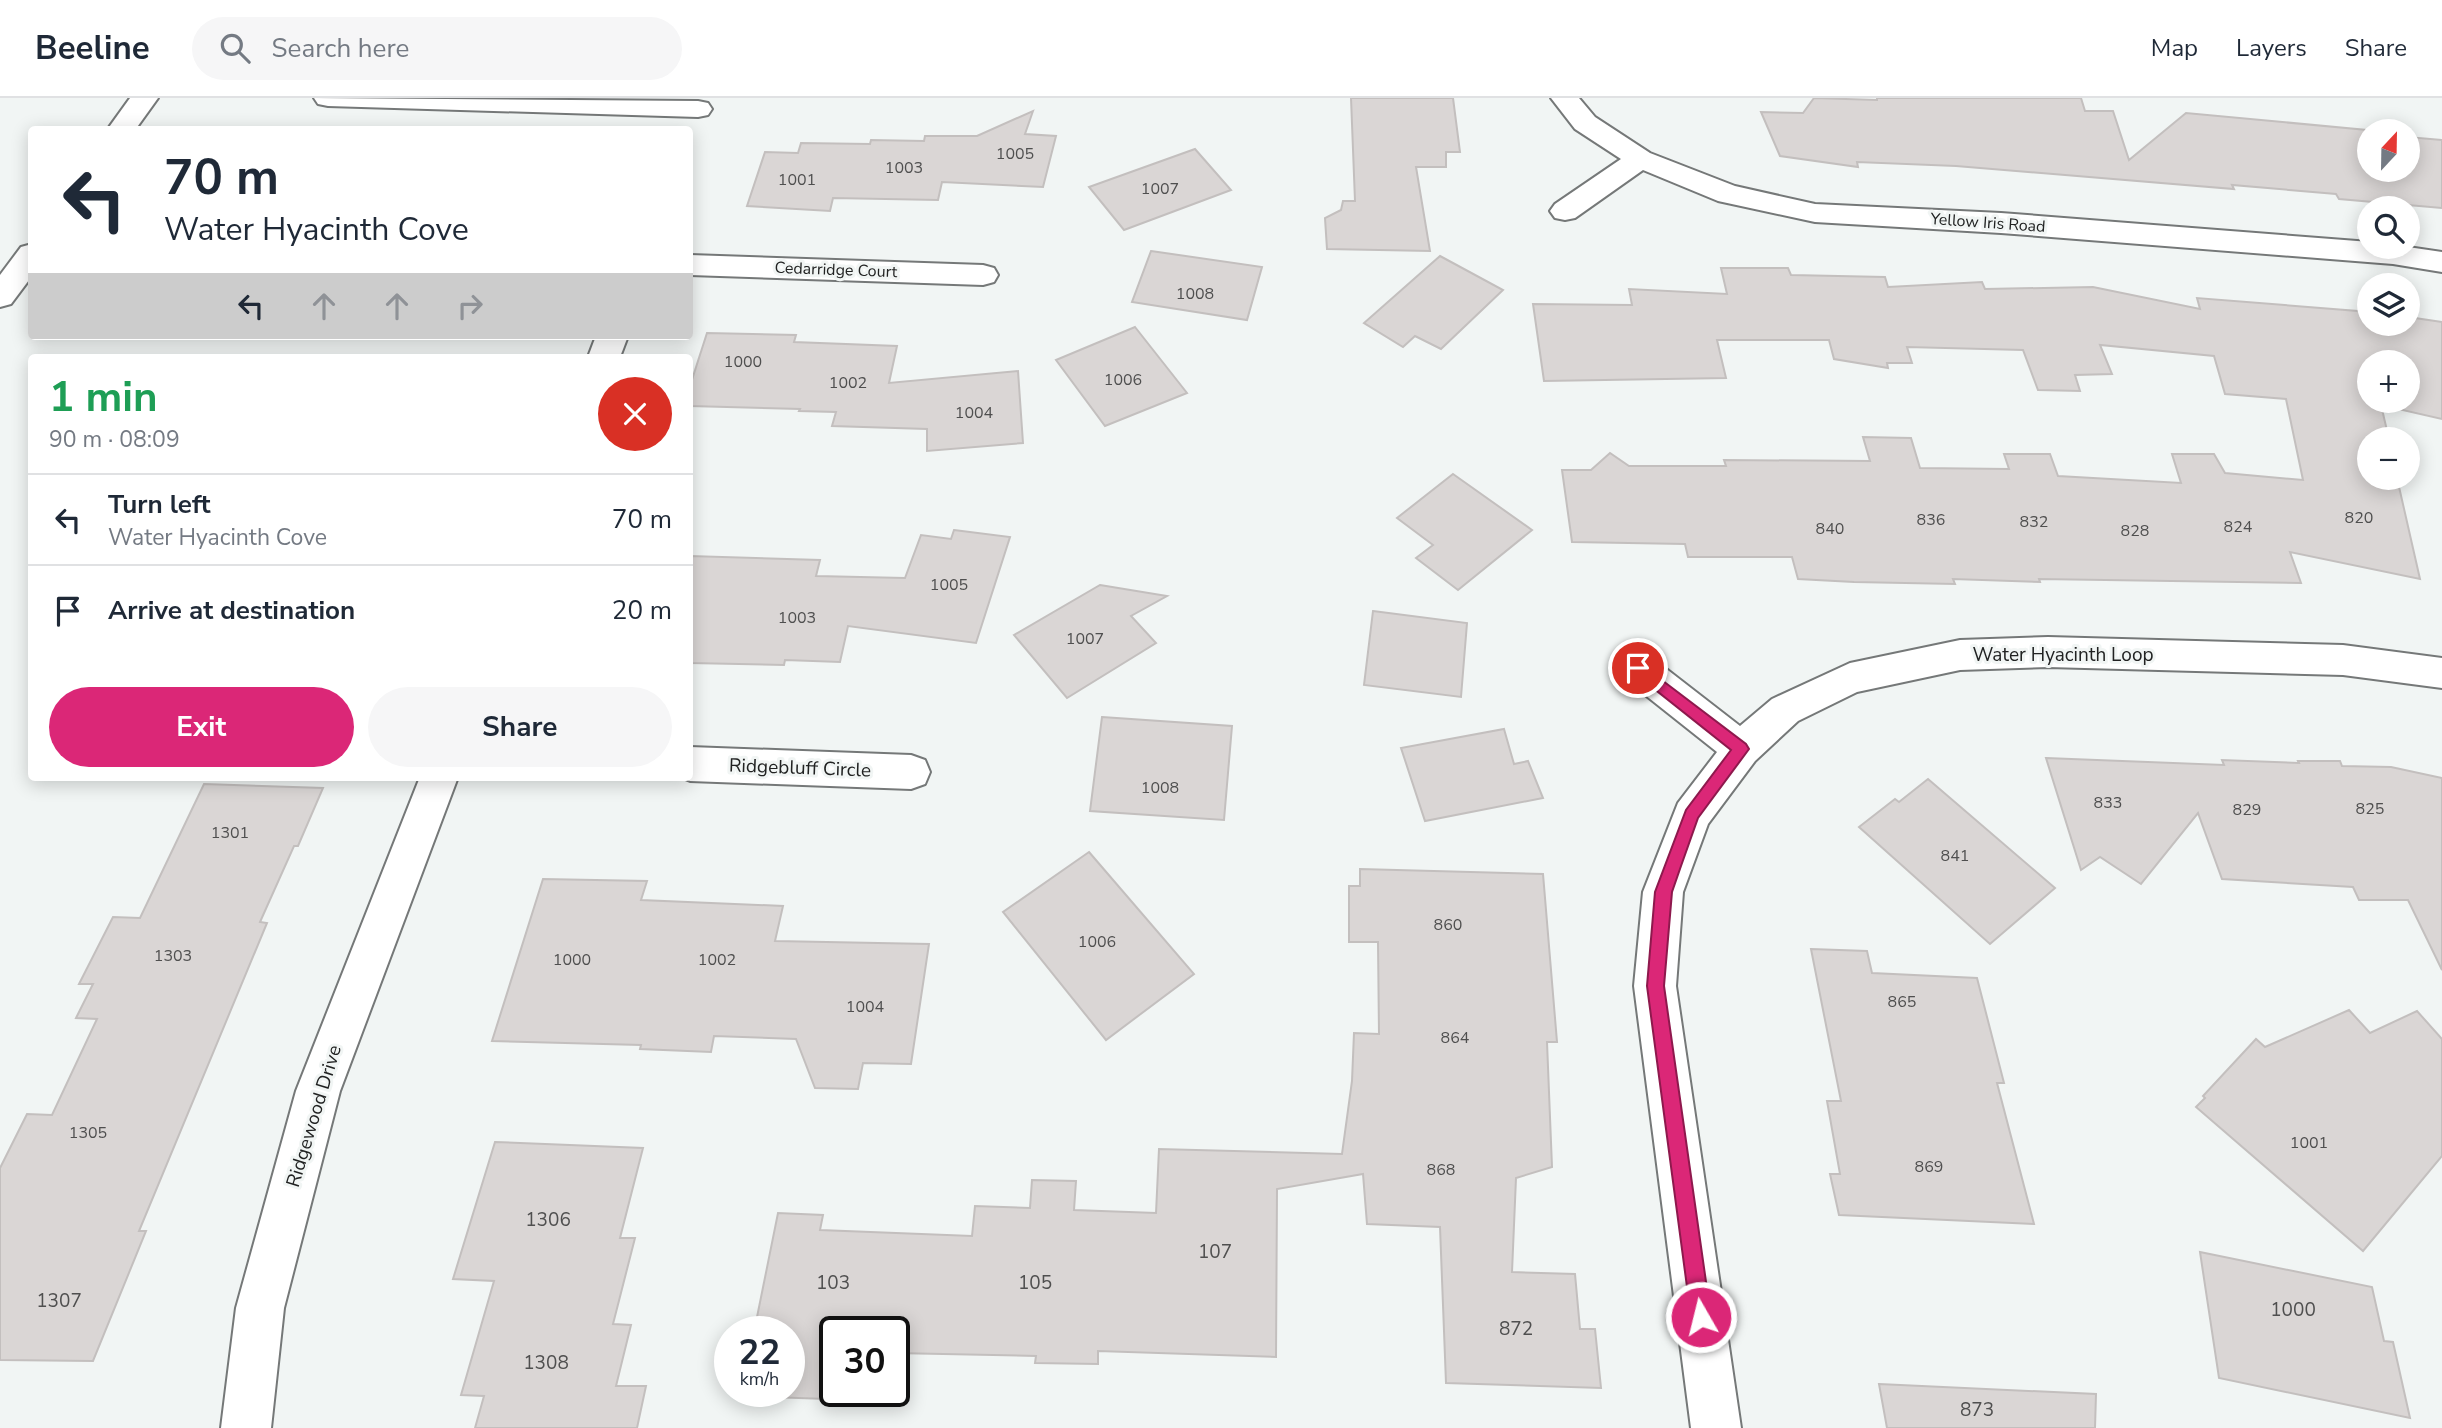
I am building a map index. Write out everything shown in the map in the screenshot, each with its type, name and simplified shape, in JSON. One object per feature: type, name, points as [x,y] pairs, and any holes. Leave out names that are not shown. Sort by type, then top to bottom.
[{"type":"street","points":[[124,126],[144,98]]},
{"type":"street","points":[[328,98],[696,113]]},
{"type":"street","name":"Yellow Iris Road","points":[[1565,98],[1585,123],[1640,159],[1728,194],[1815,213],[2015,224],[2393,254],[2442,262]]},
{"type":"street","points":[[1565,211],[1640,159]]},
{"type":"street","points":[[0,297],[28,259]]},
{"type":"street","name":"Cedarridge Court","points":[[693,265],[983,275]]},
{"type":"street","name":"Water Hyacinth Loop","points":[[1716,1428],[1655,986],[1663,892],[1692,815],[1741,749],[1785,710],[1850,678],[1960,654],[2048,652],[2343,660],[2442,673]]},
{"type":"street","points":[[1638,668],[1741,749]]},
{"type":"street","name":"Ridgebluff Circle","points":[[693,764],[911,772]]},
{"type":"street","name":"Ridgewood Drive","points":[[246,1428],[260,1308],[318,1091],[437,781]]},
{"type":"building","points":[[1351,98],[1453,98],[1460,152],[1446,152],[1446,167],[1416,167],[1430,251],[1327,249],[1325,218],[1341,210],[1343,201],[1355,201]]},
{"type":"building","points":[[1814,98],[2081,98],[2085,111],[2113,111],[2129,160],[2186,113],[2357,129],[2357,182],[2420,182],[2420,138],[2442,140],[2442,208],[2420,206],[2420,196],[2357,196],[2357,201],[2339,199],[2336,194],[2232,185],[2234,189],[1956,166],[1857,162],[1858,167],[1780,156],[1761,112],[1803,113]]},
{"type":"building","points":[[1033,111],[1025,134],[1056,136],[1043,187],[942,182],[938,200],[833,198],[830,211],[747,206],[765,152],[798,153],[801,143],[870,144],[871,140],[924,141],[925,136],[977,136]]},
{"type":"building","points":[[1195,149],[1231,190],[1124,230],[1089,187]]},
{"type":"building","points":[[1151,251],[1262,267],[1247,320],[1132,302]]},
{"type":"building","points":[[1440,256],[1503,290],[1441,349],[1415,336],[1403,347],[1364,323]]},
{"type":"building","points":[[1721,268],[1788,268],[1791,275],[1885,277],[1888,287],[1982,282],[1985,289],[2093,287],[2200,309],[2197,298],[2357,311],[2357,336],[2420,336],[2420,319],[2442,322],[2442,419],[2416,413],[2420,413],[2420,350],[2357,350],[2357,413],[2383,413],[2386,427],[2357,427],[2357,490],[2400,490],[2420,579],[2290,552],[2301,583],[2039,579],[2040,582],[1953,579],[1955,584],[1854,582],[1798,579],[1792,557],[1688,557],[1685,544],[1572,542],[1562,470],[1591,470],[1610,453],[1629,466],[1726,466],[1724,460],[1870,461],[1863,437],[1911,438],[1920,468],[2009,469],[2004,454],[2050,454],[2058,476],[2181,483],[2172,454],[2214,454],[2225,473],[2303,480],[2286,399],[2225,394],[2214,356],[2100,345],[2112,374],[2075,375],[2080,391],[2038,390],[2023,350],[1907,347],[1912,363],[1887,363],[1888,368],[1834,359],[1829,340],[1717,340],[1726,378],[1544,381],[1533,304],[1632,305],[1629,289],[1727,294]]},
{"type":"building","points":[[1135,327],[1187,393],[1105,426],[1056,360]]},
{"type":"building","points":[[707,333],[796,335],[794,342],[897,346],[889,383],[1018,371],[1023,443],[927,451],[927,429],[832,426],[836,412],[693,406],[693,377]]},
{"type":"building","points":[[1453,474],[1532,530],[1458,590],[1416,558],[1433,545],[1397,518]]},
{"type":"building","points":[[954,530],[1010,537],[976,643],[848,626],[840,662],[785,660],[784,665],[693,663],[693,556],[820,560],[816,576],[905,578],[921,535],[951,539]]},
{"type":"building","points":[[1100,585],[1167,596],[1131,616],[1156,643],[1067,698],[1014,635]]},
{"type":"building","points":[[1373,611],[1467,623],[1461,697],[1364,685]]},
{"type":"building","points":[[1102,717],[1232,726],[1224,820],[1090,811]]},
{"type":"building","points":[[1504,729],[1514,764],[1528,761],[1543,798],[1425,821],[1401,748]]},
{"type":"building","points":[[2046,758],[2224,765],[2222,760],[2299,763],[2298,761],[2340,761],[2342,766],[2391,767],[2442,778],[2442,970],[2408,900],[2359,900],[2353,887],[2222,879],[2198,813],[2141,884],[2100,857],[2081,870]]},
{"type":"building","points":[[1928,779],[2055,888],[1990,944],[1859,827],[1895,799],[1899,802]]},
{"type":"building","points":[[204,784],[323,788],[260,922],[267,923],[139,1231],[146,1231],[93,1361],[0,1360],[0,1168],[27,1114],[52,1115],[97,1019],[76,1018],[93,984],[79,984],[113,917],[140,918]]},
{"type":"building","points":[[1089,852],[1194,974],[1106,1040],[1003,912]]},
{"type":"building","points":[[1360,869],[1543,874],[1557,1042],[1547,1042],[1552,1167],[1516,1178],[1512,1272],[1575,1274],[1580,1329],[1595,1329],[1601,1388],[1446,1383],[1440,1227],[1367,1224],[1363,1174],[1277,1189],[1276,1357],[1098,1351],[1098,1364],[1035,1363],[1036,1356],[910,1353],[910,1316],[819,1316],[819,1399],[805,1398],[805,1316],[757,1316],[778,1213],[823,1215],[820,1230],[972,1236],[975,1206],[1030,1208],[1032,1180],[1076,1181],[1074,1210],[1156,1213],[1159,1149],[1342,1154],[1352,1081],[1354,1033],[1379,1034],[1378,942],[1349,942],[1349,886],[1360,886]]},
{"type":"building","points":[[543,879],[647,881],[641,900],[783,906],[775,941],[929,944],[911,1064],[863,1063],[858,1089],[815,1088],[796,1039],[714,1036],[711,1052],[640,1049],[641,1045],[492,1041]]},
{"type":"building","points":[[1811,949],[1867,951],[1872,973],[1977,978],[2004,1083],[1997,1083],[2034,1224],[1839,1215],[1830,1174],[1840,1174],[1827,1101],[1841,1101]]},
{"type":"building","points":[[2349,1010],[2370,1033],[2417,1011],[2442,1039],[2442,1156],[2363,1251],[2196,1107],[2256,1039],[2265,1047]]},
{"type":"building","points":[[495,1142],[643,1148],[620,1238],[635,1238],[613,1324],[631,1325],[616,1386],[646,1386],[637,1428],[475,1428],[484,1396],[461,1395],[494,1281],[453,1279]]},
{"type":"building","points":[[2200,1252],[2372,1287],[2384,1341],[2393,1342],[2410,1418],[2219,1378]]},
{"type":"building","points":[[1879,1384],[2096,1394],[2095,1428],[1887,1428]]},
{"type":"route","points":[[1638,668],[1741,749],[1692,815],[1663,892],[1655,986],[1701,1317]]}]
